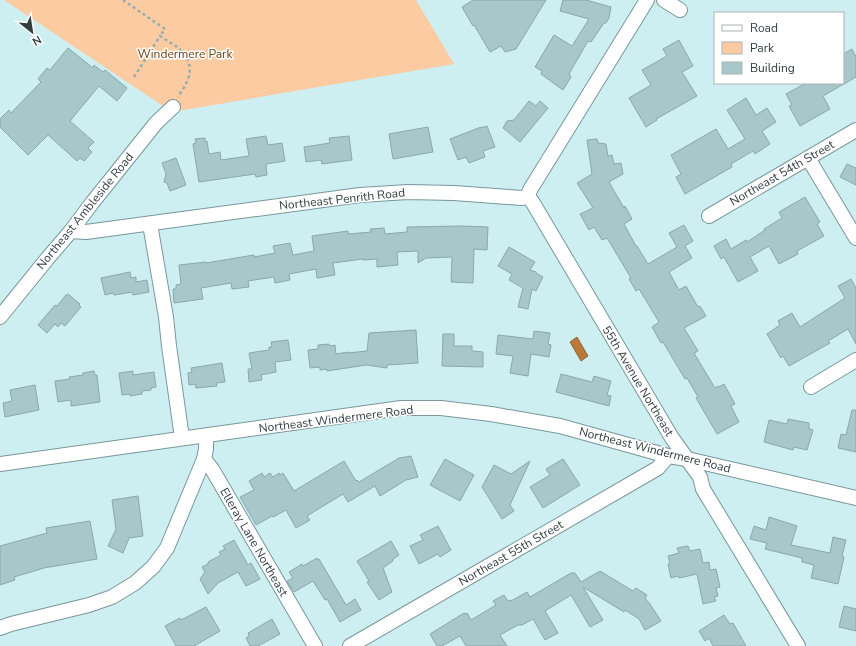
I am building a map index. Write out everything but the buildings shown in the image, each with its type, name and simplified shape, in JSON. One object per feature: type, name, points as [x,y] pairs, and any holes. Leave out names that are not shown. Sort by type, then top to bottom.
[{"type":"street","points":[[528,196],[530,190],[647,0]]},
{"type":"street","points":[[664,0],[680,10]]},
{"type":"street","name":"Northeast Ambleside Road","points":[[0,317],[46,259],[71,231],[156,123],[173,107]]},
{"type":"street","name":"Northeast 54th Street","points":[[709,216],[856,130]]},
{"type":"street","points":[[808,158],[856,238]]},
{"type":"street","name":"Northeast Penrith Road","points":[[71,231],[86,232],[360,195],[408,192],[454,193],[522,198],[528,196]]},
{"type":"street","name":"55th Avenue Northeast","points":[[528,196],[672,438],[700,477],[703,489],[798,646]]},
{"type":"street","points":[[150,224],[166,317],[168,346],[182,438]]},
{"type":"street","points":[[811,387],[856,360]]},
{"type":"street","name":"Northeast Windermere Road","points":[[0,464],[401,408],[441,408],[491,414],[560,426],[668,456],[687,459],[856,498]]},
{"type":"street","points":[[0,628],[89,605],[112,597],[135,583],[153,567],[167,548],[204,459],[206,436]]},
{"type":"street","name":"Northeast 55th Street","points":[[350,646],[658,468],[668,456]]},
{"type":"street","name":"Elleray Lane Northeast","points":[[204,459],[212,469],[315,646]]},
{"type":"path","points":[[123,0],[165,29],[134,77]]},
{"type":"path","points":[[160,36],[179,48],[189,62],[190,74],[173,107]]},
{"type":"green space","name":"Windermere Park","points":[[4,0],[416,0],[454,64],[172,112]]},
{"type":"shaded area","points":[[577,337],[588,356],[581,361],[570,342]]}]
